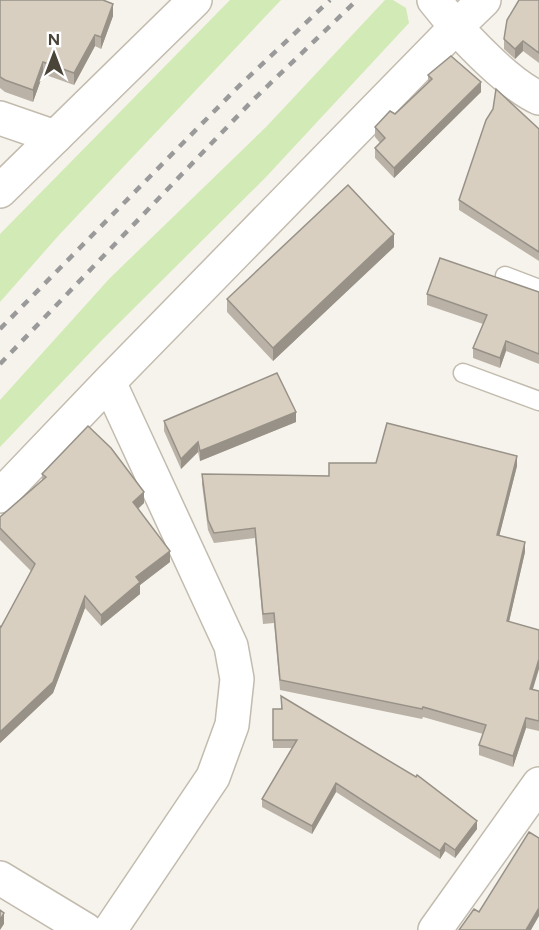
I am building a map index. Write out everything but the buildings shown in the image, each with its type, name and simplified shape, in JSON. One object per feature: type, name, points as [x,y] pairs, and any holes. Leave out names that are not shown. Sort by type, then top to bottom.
[{"type":"street","points":[[0,191],[195,0]]},
{"type":"street","points":[[0,496],[109,382],[444,11],[484,0]]},
{"type":"street","points":[[444,11],[475,48],[528,93],[539,98]]},
{"type":"street","points":[[0,118],[55,137]]},
{"type":"street","points":[[109,382],[231,646],[237,679],[232,725],[213,777],[110,930]]},
{"type":"street","points":[[435,930],[539,784]]},
{"type":"street","points":[[0,878],[86,930]]},
{"type":"lane","points":[[505,276],[539,290]]},
{"type":"lane","points":[[463,373],[539,400]]},
{"type":"green space","points":[[230,0],[281,0],[59,235],[0,302],[0,234]]},
{"type":"green space","points":[[385,0],[393,0],[406,8],[409,23],[266,177],[103,339],[0,447],[0,400],[110,278],[266,127]]},
{"type":"railway","points":[[0,329],[239,86],[330,0]]},
{"type":"railway","points":[[0,364],[253,100],[357,0]]}]
